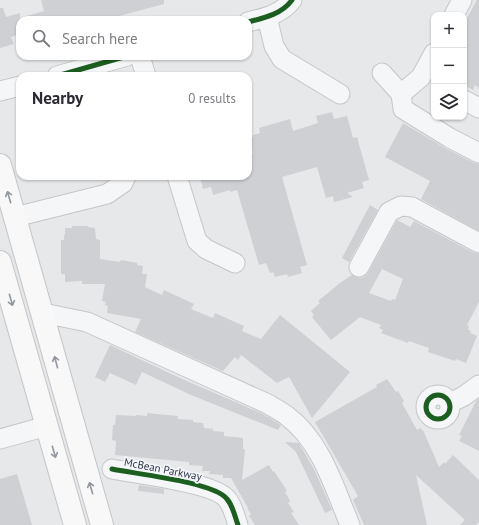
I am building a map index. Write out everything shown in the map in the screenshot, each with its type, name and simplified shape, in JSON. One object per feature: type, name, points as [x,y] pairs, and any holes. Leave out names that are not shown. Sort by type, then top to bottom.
[{"type":"main road","points":[[0,165],[102,525]]},
{"type":"main road","points":[[0,262],[75,525]]},
{"type":"street","points":[[456,12],[462,0]]},
{"type":"street","points":[[252,21],[281,11],[292,1]]},
{"type":"street","points":[[266,17],[274,46],[282,59],[340,94]]},
{"type":"street","points":[[97,71],[119,60]]},
{"type":"street","points":[[141,60],[145,72]]},
{"type":"street","points":[[401,94],[427,81],[431,65]]},
{"type":"street","points":[[382,73],[401,94],[404,109],[450,138],[479,153]]},
{"type":"street","points":[[0,91],[16,87]]},
{"type":"street","points":[[467,102],[479,108]]},
{"type":"street","points":[[14,217],[107,194],[123,183],[124,180]]},
{"type":"street","points":[[178,180],[197,241],[206,249],[235,264]]},
{"type":"street","points":[[359,267],[389,212],[401,206],[412,207],[479,243]]},
{"type":"street","points":[[42,313],[87,322],[268,404],[288,416],[309,439],[320,456],[350,525]]},
{"type":"street","points":[[450,403],[464,396],[479,385]]},
{"type":"street","points":[[0,439],[46,426]]},
{"type":"street","name":"McBean Parkway","points":[[112,470],[197,484],[220,492],[228,500],[238,525]]},
{"type":"building","points":[[41,0],[164,0],[164,4],[119,16],[26,16],[44,11]]},
{"type":"building","points":[[477,0],[479,0],[479,88],[475,85],[473,90],[467,87],[467,18]]},
{"type":"building","points":[[0,8],[3,8],[6,17],[20,13],[20,16],[16,16],[16,35],[11,37],[14,44],[0,48]]},
{"type":"building","points":[[332,112],[334,119],[347,116],[353,138],[357,137],[369,180],[362,182],[364,188],[347,193],[353,197],[334,202],[333,196],[326,198],[317,167],[282,177],[307,265],[300,267],[302,273],[288,277],[287,274],[275,277],[273,272],[270,273],[266,263],[259,265],[237,190],[230,192],[230,190],[213,195],[211,187],[203,189],[201,180],[252,180],[252,137],[253,135],[260,133],[259,128],[290,119],[293,131],[318,123],[316,116]]},
{"type":"building","points":[[403,123],[445,148],[474,163],[479,164],[479,231],[421,199],[430,181],[385,157]]},
{"type":"building","points":[[370,205],[378,210],[349,262],[342,258]]},
{"type":"building","points":[[397,220],[410,227],[414,221],[474,253],[479,254],[479,302],[467,325],[469,326],[468,330],[471,331],[470,333],[477,336],[466,363],[428,352],[429,348],[409,341],[408,343],[381,333],[383,330],[379,328],[381,325],[360,317],[331,340],[312,317],[314,315],[311,311],[320,303],[318,301],[352,275],[360,278],[364,277],[368,273]],"holes":[[[382,269],[403,279],[395,300],[392,299],[391,301],[369,293]]]},
{"type":"building","points":[[72,226],[88,226],[95,228],[96,239],[100,240],[100,259],[120,262],[121,260],[137,263],[137,265],[143,266],[142,274],[147,274],[145,287],[162,295],[164,290],[194,304],[191,309],[213,318],[215,313],[244,326],[242,331],[261,339],[280,315],[350,372],[312,418],[289,377],[277,383],[241,355],[238,360],[235,357],[223,371],[135,332],[141,319],[107,313],[108,306],[105,305],[106,302],[102,301],[105,284],[82,284],[82,281],[65,282],[65,274],[61,274],[61,240],[64,240],[65,228],[72,228]]},
{"type":"building","points":[[110,345],[180,378],[263,414],[281,425],[278,430],[191,395],[142,372],[136,385],[110,373],[105,382],[95,377]]},
{"type":"building","points":[[387,379],[396,392],[398,391],[404,401],[402,403],[417,430],[421,428],[422,431],[423,430],[439,467],[444,462],[445,464],[453,455],[479,480],[479,522],[476,525],[460,525],[465,520],[416,475],[427,525],[364,525],[353,500],[358,496],[315,422],[377,387],[376,385]]},
{"type":"building","points":[[479,399],[479,451],[459,441],[462,436],[459,435],[476,401]]},
{"type":"building","points":[[147,413],[178,416],[178,419],[193,420],[193,422],[203,423],[204,428],[224,432],[224,436],[243,438],[243,449],[245,449],[242,480],[269,465],[287,491],[285,492],[290,501],[288,503],[294,512],[291,513],[299,525],[255,525],[249,516],[251,514],[248,508],[231,478],[223,478],[223,475],[209,474],[210,471],[202,471],[203,466],[189,465],[189,462],[115,455],[116,441],[112,440],[113,425],[115,425],[116,415],[147,416]]},
{"type":"building","points":[[285,442],[299,443],[315,471],[332,510],[325,513],[296,452]]},
{"type":"building","points":[[17,474],[32,525],[0,525],[0,479]]},
{"type":"building","points":[[139,485],[164,489],[164,494],[138,491]]},
{"type":"cycle path","points":[[252,21],[278,12],[292,0]]},
{"type":"cycle path","points":[[71,72],[113,60]]},
{"type":"cycle path","points":[[438,395],[447,398],[450,407],[447,416],[438,419],[429,416],[426,407],[429,398],[438,395]]},
{"type":"cycle path","points":[[112,469],[191,483],[219,493],[229,502],[238,525]]}]
